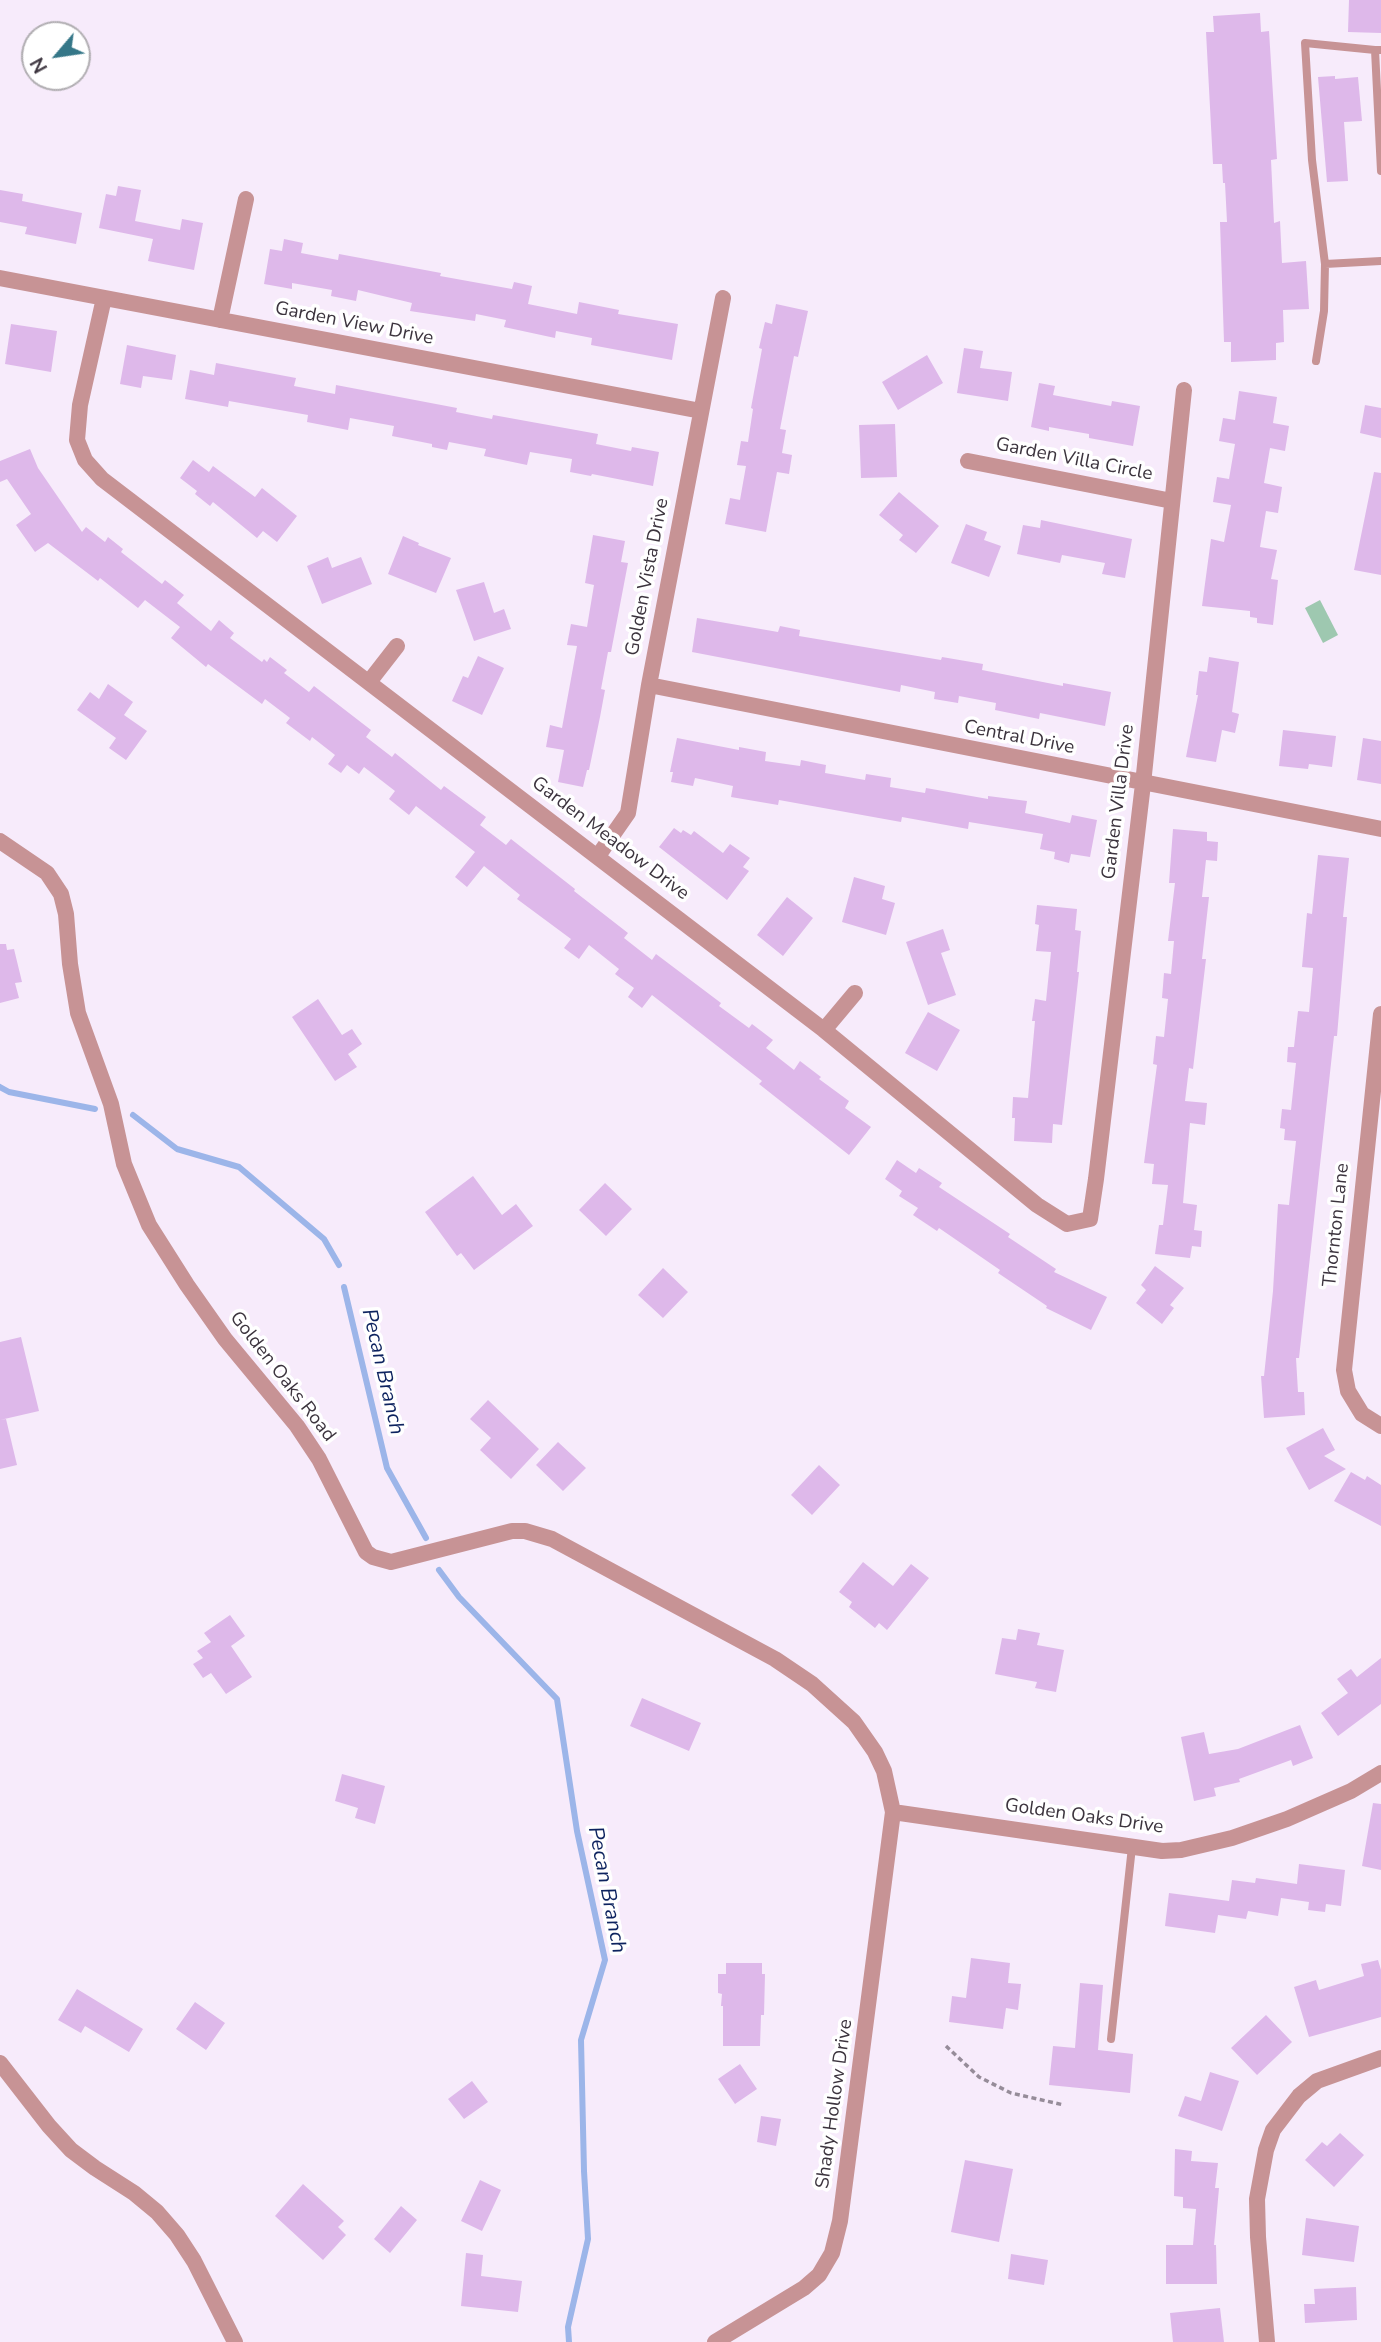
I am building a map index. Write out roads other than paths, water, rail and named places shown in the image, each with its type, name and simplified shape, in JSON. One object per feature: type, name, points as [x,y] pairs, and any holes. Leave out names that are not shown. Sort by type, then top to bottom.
[{"type":"street","points":[[220,320],[246,199]]},
{"type":"street","name":"Garden View Drive","points":[[0,278],[701,411]]},
{"type":"street","name":"Garden Meadow Drive","points":[[104,298],[77,423],[77,440],[85,460],[102,479],[824,1030],[1037,1205],[1067,1224],[1090,1219]]},
{"type":"street","name":"Golden Vista Drive","points":[[598,856],[628,813],[649,685],[723,298]]},
{"type":"street","name":"Garden Villa Drive","points":[[1090,1219],[1143,784],[1184,390]]},
{"type":"street","name":"Garden Villa Circle","points":[[968,461],[1172,501]]},
{"type":"street","points":[[369,682],[397,646]]},
{"type":"street","name":"Central Drive","points":[[649,685],[1381,829]]},
{"type":"street","name":"Golden Oaks Road","points":[[0,841],[47,873],[61,894],[66,914],[78,1013],[111,1104],[124,1164],[149,1225],[225,1339],[297,1426],[319,1459],[366,1552],[391,1562],[512,1531],[525,1531],[552,1539],[775,1659],[812,1684],[854,1722],[875,1752],[884,1771],[892,1812]]},
{"type":"street","points":[[824,1030],[855,993]]},
{"type":"street","name":"Thornton Lane","points":[[1381,1014],[1376,1091],[1344,1370],[1348,1391],[1362,1414],[1381,1426]]},
{"type":"street","name":"Golden Oaks Drive","points":[[892,1812],[1162,1851],[1181,1850],[1232,1838],[1287,1819],[1339,1797],[1381,1773]]},
{"type":"street","name":"Shady Hollow Drive","points":[[715,2342],[804,2288],[819,2275],[832,2253],[840,2221],[892,1812]]},
{"type":"street","points":[[1266,2342],[1258,2237],[1258,2199],[1266,2150],[1273,2130],[1299,2096],[1317,2081],[1381,2058]]},
{"type":"street","points":[[0,2063],[71,2150],[135,2193],[157,2212],[177,2235],[194,2261],[235,2342]]},
{"type":"lane","points":[[1316,360],[1324,311],[1325,264],[1312,160],[1305,43],[1378,50],[1381,171]]},
{"type":"lane","points":[[1325,264],[1381,261]]},
{"type":"lane","points":[[1111,2039],[1132,1847]]},
{"type":"waterway","name":"Pecan Branch","points":[[0,1087],[9,1092],[95,1109]]},
{"type":"waterway","name":"Pecan Branch","points":[[133,1115],[177,1149],[239,1167],[324,1239],[339,1265]]},
{"type":"waterway","name":"Pecan Branch","points":[[344,1287],[387,1468],[426,1538]]},
{"type":"waterway","name":"Pecan Branch","points":[[439,1570],[459,1597],[557,1699],[577,1831],[605,1960],[581,2040],[588,2239],[568,2327],[569,2342]]}]
